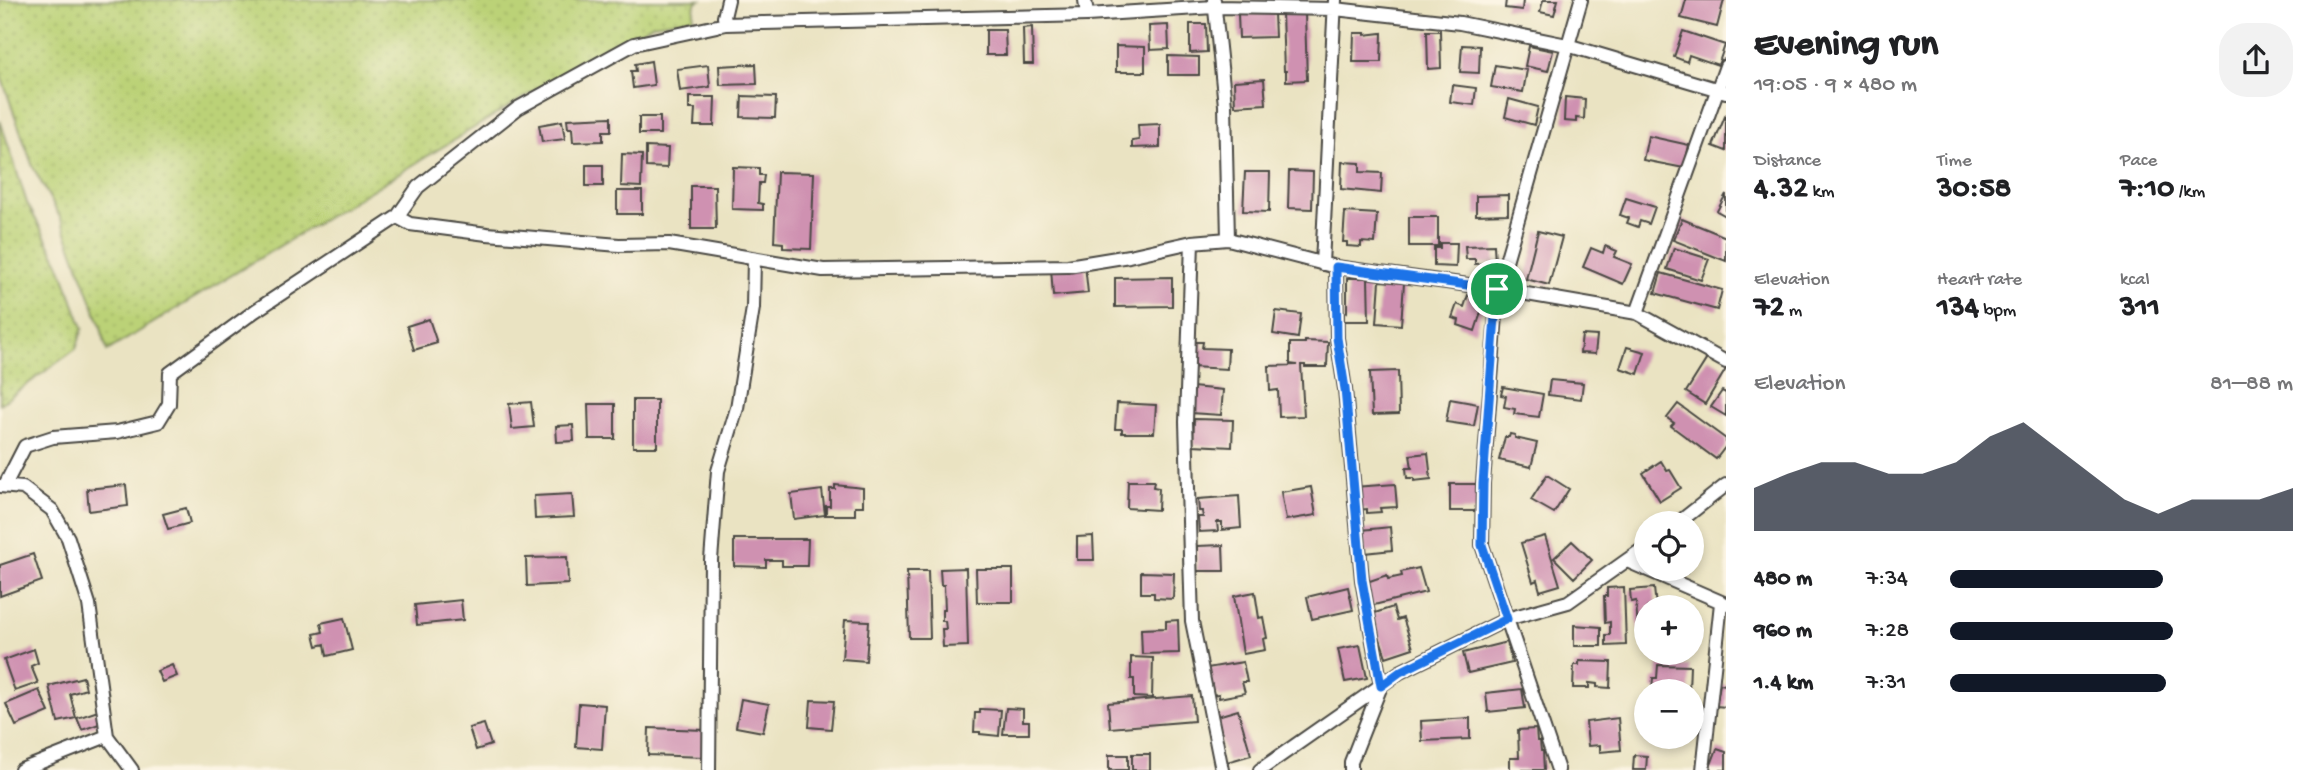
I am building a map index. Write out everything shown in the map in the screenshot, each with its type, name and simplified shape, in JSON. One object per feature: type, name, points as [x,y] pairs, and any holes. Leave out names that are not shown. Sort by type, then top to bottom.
[{"type":"street","points":[[726,24],[724,17],[728,0]]},
{"type":"street","points":[[1085,0],[1087,15]]},
{"type":"street","points":[[1558,770],[1482,545],[1483,484],[1497,289],[1581,0]]},
{"type":"street","points":[[1214,4],[1226,105],[1228,239]]},
{"type":"street","points":[[132,770],[107,736],[89,604],[68,538],[52,510],[23,488],[3,486],[25,446],[53,438],[117,432],[158,422],[169,404],[170,373],[265,304],[397,216],[418,187],[518,108],[634,44],[726,24],[1087,15],[1214,4],[1335,4],[1460,23],[1567,46],[1723,91]]},
{"type":"street","points":[[1322,264],[1335,4]]},
{"type":"street","points":[[1637,313],[1723,91],[1726,66]]},
{"type":"street","points":[[397,216],[410,224],[487,234],[619,245],[669,244],[823,270],[1068,266],[1192,242],[1228,239],[1336,267],[1497,289],[1637,313],[1726,362]]},
{"type":"street","points":[[1192,242],[1186,422],[1192,621],[1222,770]]},
{"type":"street","points":[[709,770],[711,560],[718,471],[737,408],[752,309],[754,259]]},
{"type":"street","points":[[1336,267],[1337,338],[1345,389],[1362,580],[1381,686],[1351,762],[1351,770]]},
{"type":"street","points":[[1693,511],[1726,485]]},
{"type":"street","points":[[1260,770],[1400,672],[1507,619],[1568,601],[1634,556]]},
{"type":"street","points":[[1628,561],[1724,604],[1703,770]]},
{"type":"street","points":[[21,770],[107,736]]},
{"type":"green space","points":[[0,0],[700,0],[695,3],[693,18],[653,24],[551,81],[107,351],[100,324],[61,219],[33,167],[0,73]]},
{"type":"green space","points":[[0,120],[27,203],[59,263],[83,328],[76,349],[0,404]]},
{"type":"building","points":[[1506,0],[1523,0],[1522,10],[1505,8]]},
{"type":"building","points":[[1543,0],[1558,0],[1554,15],[1540,12]]},
{"type":"building","points":[[1686,0],[1724,0],[1717,27],[1681,18]]},
{"type":"building","points":[[1274,13],[1275,37],[1239,38],[1238,14]]},
{"type":"building","points":[[1282,13],[1305,13],[1307,80],[1286,81]]},
{"type":"building","points":[[1190,24],[1206,24],[1207,52],[1190,53]]},
{"type":"building","points":[[1168,25],[1169,49],[1150,50],[1149,26]]},
{"type":"building","points":[[1032,27],[1033,64],[1024,64],[1023,28]]},
{"type":"building","points":[[986,30],[1005,30],[1006,55],[986,55]]},
{"type":"building","points":[[1427,31],[1440,31],[1441,68],[1428,69]]},
{"type":"building","points":[[1683,31],[1725,45],[1718,65],[1689,55],[1687,62],[1674,57]]},
{"type":"building","points":[[1354,33],[1382,33],[1381,62],[1353,62]]},
{"type":"building","points":[[1462,45],[1480,46],[1479,73],[1460,72]]},
{"type":"building","points":[[1116,46],[1145,47],[1145,72],[1116,72]]},
{"type":"building","points":[[1529,46],[1553,51],[1548,71],[1525,66]]},
{"type":"building","points":[[1168,56],[1199,57],[1199,75],[1168,75]]},
{"type":"building","points":[[651,61],[654,85],[633,88],[631,71],[636,71],[635,64]]},
{"type":"building","points":[[756,64],[757,84],[720,85],[719,66]]},
{"type":"building","points":[[708,65],[710,87],[680,91],[677,69]]},
{"type":"building","points":[[1495,65],[1527,70],[1523,92],[1491,87]]},
{"type":"building","points":[[1264,79],[1266,104],[1235,106],[1234,81]]},
{"type":"building","points":[[1452,85],[1476,88],[1474,105],[1450,102]]},
{"type":"building","points":[[742,96],[776,97],[775,118],[741,117]]},
{"type":"building","points":[[689,97],[715,97],[714,126],[694,126],[695,109],[689,109]]},
{"type":"building","points":[[1565,97],[1585,99],[1584,119],[1576,118],[1576,122],[1564,121]]},
{"type":"building","points":[[1509,99],[1538,107],[1534,125],[1505,117]]},
{"type":"building","points":[[1726,114],[1726,151],[1713,146]]},
{"type":"building","points":[[611,117],[611,131],[603,131],[603,141],[573,142],[572,128],[568,128],[567,119]]},
{"type":"building","points":[[639,117],[660,117],[660,134],[639,134]]},
{"type":"building","points":[[562,121],[565,139],[542,142],[539,125]]},
{"type":"building","points":[[1160,124],[1160,147],[1132,148],[1132,141],[1139,140],[1138,125]]},
{"type":"building","points":[[1648,136],[1689,145],[1684,168],[1643,160]]},
{"type":"building","points":[[646,147],[668,148],[667,168],[646,167]]},
{"type":"building","points":[[622,154],[642,155],[641,187],[621,186]]},
{"type":"building","points":[[1342,162],[1360,163],[1360,172],[1382,173],[1381,193],[1341,189]]},
{"type":"building","points":[[586,165],[603,165],[603,186],[586,186]]},
{"type":"building","points":[[733,167],[759,168],[759,175],[764,175],[763,183],[759,183],[758,203],[763,204],[763,210],[732,209]]},
{"type":"building","points":[[1289,171],[1313,172],[1312,209],[1288,208]]},
{"type":"building","points":[[777,172],[814,173],[811,249],[783,248],[783,243],[774,242]]},
{"type":"building","points":[[1245,172],[1270,172],[1269,212],[1243,211]]},
{"type":"building","points":[[691,186],[715,186],[716,229],[691,229]]},
{"type":"building","points":[[617,191],[642,191],[642,214],[617,214]]},
{"type":"building","points":[[1726,194],[1726,216],[1717,211]]},
{"type":"building","points":[[1508,195],[1508,214],[1476,215],[1476,196]]},
{"type":"building","points":[[1626,198],[1655,207],[1649,224],[1640,221],[1638,227],[1627,223],[1629,218],[1620,215]]},
{"type":"building","points":[[1345,212],[1377,214],[1375,243],[1361,242],[1361,247],[1347,246],[1347,242],[1343,242]]},
{"type":"building","points":[[1409,217],[1438,217],[1438,246],[1409,246]]},
{"type":"building","points":[[1682,219],[1726,237],[1726,261],[1673,240]]},
{"type":"building","points":[[1538,231],[1562,237],[1549,285],[1526,279]]},
{"type":"building","points":[[1440,243],[1457,243],[1456,267],[1434,266],[1434,248],[1440,248]]},
{"type":"building","points":[[1494,245],[1495,263],[1475,264],[1475,259],[1466,259],[1465,246]]},
{"type":"building","points":[[1605,246],[1617,251],[1614,257],[1632,264],[1623,284],[1583,267],[1591,248],[1603,253]]},
{"type":"building","points":[[1674,248],[1709,259],[1701,280],[1667,269]]},
{"type":"building","points":[[1085,265],[1088,293],[1053,296],[1051,268]]},
{"type":"building","points":[[1661,273],[1722,290],[1717,310],[1655,293]]},
{"type":"building","points":[[1172,277],[1172,306],[1115,307],[1115,278]]},
{"type":"building","points":[[1347,278],[1368,278],[1369,321],[1344,321],[1344,313],[1347,312]]},
{"type":"building","points":[[1380,281],[1404,283],[1401,325],[1377,323]]},
{"type":"building","points":[[1468,295],[1485,300],[1475,331],[1458,325],[1459,320],[1452,318],[1457,304],[1464,307]]},
{"type":"building","points":[[1276,311],[1301,314],[1298,338],[1273,334]]},
{"type":"building","points":[[429,319],[437,343],[414,350],[407,326]]},
{"type":"building","points":[[1582,335],[1597,336],[1595,354],[1580,353]]},
{"type":"building","points":[[1193,342],[1203,342],[1202,348],[1228,349],[1227,369],[1192,367]]},
{"type":"building","points":[[1328,342],[1327,367],[1301,365],[1304,416],[1279,417],[1278,390],[1270,391],[1269,366],[1297,365],[1290,364],[1290,343]]},
{"type":"building","points":[[1627,347],[1645,352],[1638,374],[1620,368]]},
{"type":"building","points":[[1708,357],[1726,369],[1705,404],[1686,392]]},
{"type":"building","points":[[1398,371],[1399,414],[1372,415],[1370,372]]},
{"type":"building","points":[[1550,380],[1583,383],[1581,399],[1548,395]]},
{"type":"building","points":[[1192,387],[1223,390],[1221,415],[1190,413]]},
{"type":"building","points":[[1503,387],[1543,394],[1539,417],[1514,414],[1515,409],[1504,407],[1506,396],[1501,395]]},
{"type":"building","points":[[1722,391],[1726,393],[1726,416],[1711,407]]},
{"type":"building","points":[[1450,399],[1478,404],[1474,426],[1446,422]]},
{"type":"building","points":[[633,400],[657,400],[657,447],[633,447]]},
{"type":"building","points":[[531,402],[534,427],[512,429],[509,404]]},
{"type":"building","points":[[1117,403],[1156,405],[1154,433],[1122,433],[1122,429],[1115,429]]},
{"type":"building","points":[[588,404],[615,404],[615,439],[589,439]]},
{"type":"building","points":[[1678,404],[1726,439],[1726,446],[1716,459],[1671,426],[1674,423],[1667,418]]},
{"type":"building","points":[[1194,419],[1233,420],[1232,447],[1193,445]]},
{"type":"building","points":[[573,425],[574,441],[557,442],[556,426]]},
{"type":"building","points":[[1515,435],[1515,438],[1537,443],[1531,467],[1499,460],[1505,437]]},
{"type":"building","points":[[1428,453],[1431,479],[1414,481],[1414,478],[1407,478],[1406,468],[1412,468],[1410,455]]},
{"type":"building","points":[[1661,461],[1681,488],[1660,501],[1643,473]]},
{"type":"building","points":[[1547,475],[1569,489],[1554,513],[1531,500]]},
{"type":"building","points":[[1128,481],[1154,481],[1153,487],[1159,488],[1158,510],[1127,508]]},
{"type":"building","points":[[1395,484],[1397,507],[1380,508],[1381,512],[1367,513],[1367,509],[1356,510],[1354,487]]},
{"type":"building","points":[[1450,484],[1480,484],[1480,511],[1450,511]]},
{"type":"building","points":[[126,485],[128,506],[89,511],[87,489]]},
{"type":"building","points":[[835,485],[863,488],[863,506],[855,506],[855,515],[826,515],[826,506],[830,506],[830,489],[835,489]]},
{"type":"building","points":[[1311,487],[1316,515],[1286,520],[1281,492]]},
{"type":"building","points":[[822,490],[825,515],[794,519],[791,494]]},
{"type":"building","points":[[572,494],[574,517],[535,519],[534,496]]},
{"type":"building","points":[[1239,496],[1241,528],[1222,530],[1222,522],[1217,522],[1218,531],[1199,532],[1198,517],[1203,517],[1202,511],[1199,511],[1198,499]]},
{"type":"building","points":[[186,508],[190,523],[168,529],[163,514]]},
{"type":"building","points":[[1390,527],[1392,550],[1365,553],[1362,530]]},
{"type":"building","points":[[1093,536],[1094,560],[1077,560],[1077,537]]},
{"type":"building","points":[[1545,536],[1560,585],[1540,591],[1537,580],[1533,582],[1521,543]]},
{"type":"building","points":[[734,539],[808,539],[807,566],[782,566],[782,560],[766,560],[766,567],[734,566]]},
{"type":"building","points":[[1572,541],[1592,560],[1574,578],[1554,558]]},
{"type":"building","points":[[1223,545],[1224,571],[1197,571],[1197,546]]},
{"type":"building","points":[[33,554],[42,581],[0,596],[0,565]]},
{"type":"building","points":[[567,557],[568,584],[527,586],[526,558]]},
{"type":"building","points":[[966,568],[968,646],[943,647],[942,629],[946,629],[945,621],[942,621],[942,610],[945,610],[940,569]]},
{"type":"building","points":[[1419,568],[1426,592],[1370,606],[1364,583],[1387,575],[1388,579],[1402,576],[1401,572]]},
{"type":"building","points":[[976,569],[1013,569],[1013,602],[977,602]]},
{"type":"building","points":[[907,571],[928,571],[930,638],[909,638]]},
{"type":"building","points":[[1141,572],[1174,573],[1173,599],[1154,598],[1154,593],[1141,593]]},
{"type":"building","points":[[1348,587],[1353,610],[1312,619],[1307,597]]},
{"type":"building","points":[[1624,587],[1626,645],[1606,646],[1606,635],[1610,635],[1610,622],[1605,623],[1604,596],[1607,596],[1607,588]]},
{"type":"building","points":[[1654,588],[1655,595],[1634,595],[1634,601],[1631,602],[1630,590]]},
{"type":"building","points":[[1255,592],[1259,618],[1263,617],[1267,638],[1263,639],[1265,650],[1243,654],[1234,596]]},
{"type":"building","points":[[461,600],[463,620],[417,625],[415,605]]},
{"type":"building","points":[[1393,607],[1397,620],[1403,618],[1413,648],[1386,657],[1372,614]]},
{"type":"building","points":[[344,618],[352,650],[327,656],[325,644],[317,646],[314,634],[323,632],[321,623]]},
{"type":"building","points":[[845,620],[869,621],[866,661],[842,659]]},
{"type":"building","points":[[1178,620],[1179,653],[1142,654],[1141,629],[1166,628],[1166,621]]},
{"type":"building","points":[[1574,625],[1601,627],[1601,646],[1574,646]]},
{"type":"building","points":[[1507,642],[1512,663],[1468,673],[1463,653]]},
{"type":"building","points":[[1360,645],[1367,678],[1345,682],[1338,649]]},
{"type":"building","points":[[34,649],[38,663],[31,666],[38,683],[15,691],[4,660]]},
{"type":"building","points":[[1131,657],[1153,658],[1152,698],[1134,697]]},
{"type":"building","points":[[1579,661],[1611,662],[1610,688],[1589,683],[1589,688],[1573,688],[1574,665],[1579,665]]},
{"type":"building","points":[[1243,662],[1247,682],[1242,682],[1245,693],[1219,698],[1219,694],[1211,695],[1207,668]]},
{"type":"building","points":[[172,665],[177,676],[162,682],[157,671]]},
{"type":"building","points":[[1658,665],[1690,666],[1689,679],[1653,679],[1657,678]]},
{"type":"building","points":[[83,677],[86,689],[70,694],[76,718],[58,722],[49,686]]},
{"type":"building","points":[[1720,684],[1726,685],[1726,707],[1716,706]]},
{"type":"building","points":[[1522,689],[1525,708],[1488,712],[1486,693]]},
{"type":"building","points":[[39,690],[49,712],[16,726],[6,704]]},
{"type":"building","points":[[1192,696],[1194,721],[1110,728],[1108,703]]},
{"type":"building","points":[[741,699],[769,704],[763,732],[736,727]]},
{"type":"building","points":[[811,700],[834,701],[831,729],[809,727]]},
{"type":"building","points":[[579,703],[605,705],[602,749],[576,747]]},
{"type":"building","points":[[1006,708],[1023,709],[1023,721],[1029,721],[1029,734],[1003,734]]},
{"type":"building","points":[[980,709],[1001,710],[999,736],[974,732],[975,713],[980,713]]},
{"type":"building","points":[[1238,710],[1251,755],[1227,762],[1214,717]]},
{"type":"building","points":[[98,711],[102,723],[82,730],[77,718]]},
{"type":"building","points":[[1470,718],[1470,739],[1422,741],[1421,721]]},
{"type":"building","points":[[1618,718],[1621,750],[1600,752],[1600,745],[1588,746],[1586,722]]},
{"type":"building","points":[[484,724],[491,745],[476,750],[469,728]]},
{"type":"building","points":[[649,728],[705,730],[704,757],[648,755]]},
{"type":"building","points":[[1536,729],[1537,741],[1540,741],[1543,751],[1544,770],[1510,770],[1510,758],[1519,758],[1518,730]]},
{"type":"building","points":[[1717,749],[1726,752],[1726,770],[1709,770]]},
{"type":"building","points":[[1132,754],[1150,754],[1150,770],[1132,770]]},
{"type":"building","points":[[1109,755],[1128,755],[1128,770],[1109,770]]},
{"type":"building","points":[[1634,755],[1647,756],[1646,770],[1633,770]]},
{"type":"route","points":[[1336,267],[1497,289],[1483,484],[1482,545],[1507,619],[1400,672],[1381,686],[1362,580],[1345,389],[1337,338],[1336,267]]}]
